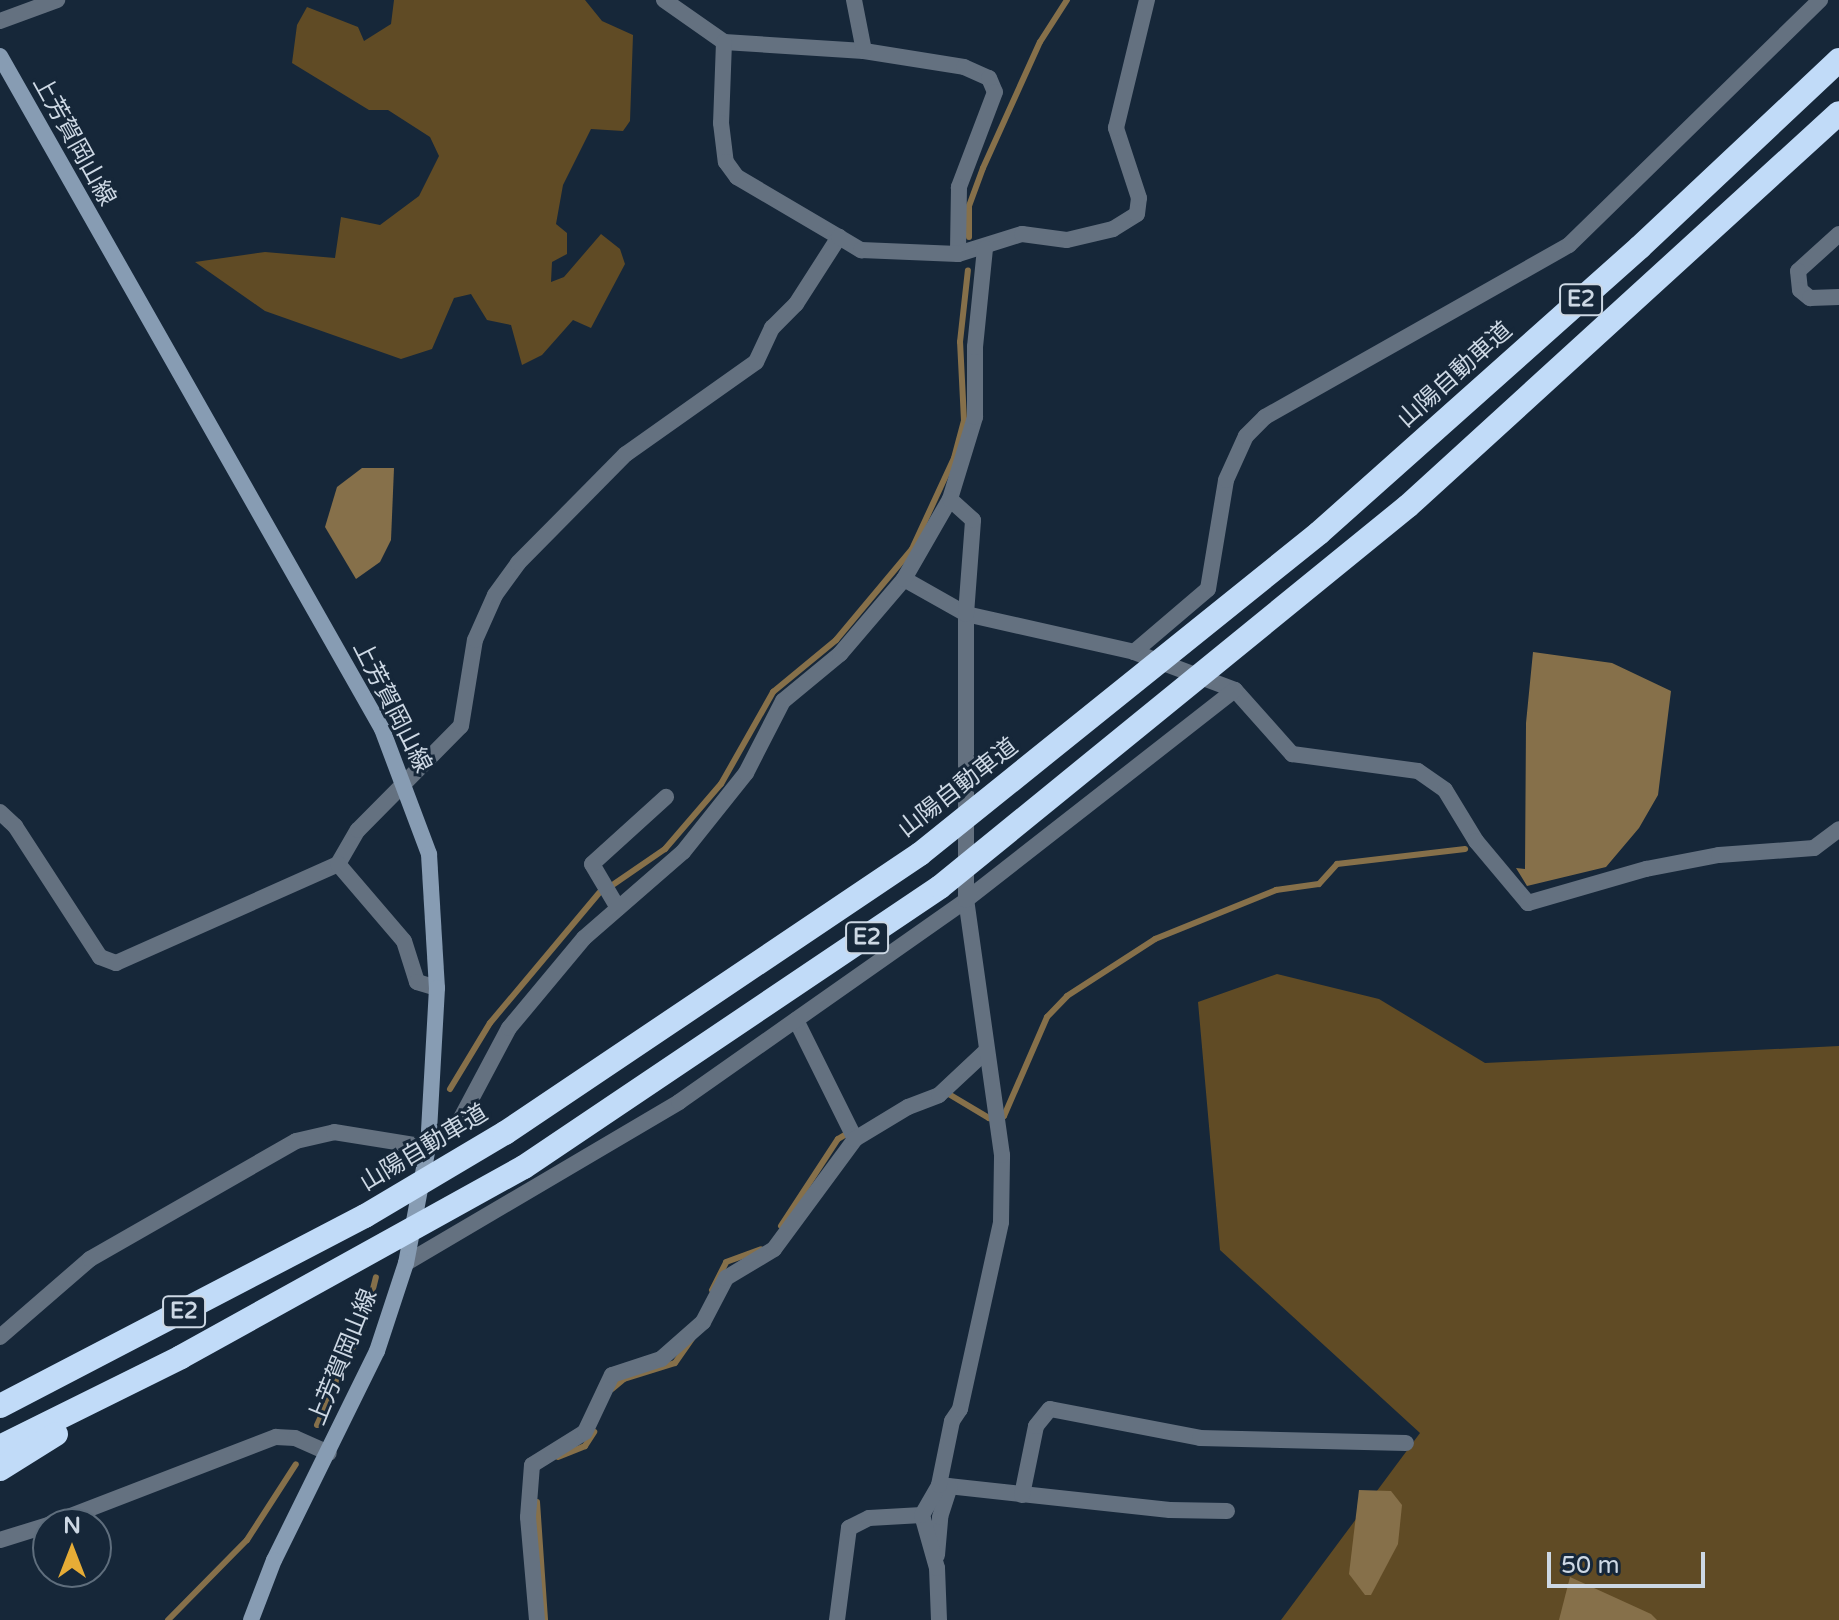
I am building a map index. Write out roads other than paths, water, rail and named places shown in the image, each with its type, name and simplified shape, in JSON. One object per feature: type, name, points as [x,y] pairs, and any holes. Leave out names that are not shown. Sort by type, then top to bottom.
[{"type":"highway","name":"山陽自動車道","points":[[0,1406],[365,1216],[555,1100],[920,854],[1319,533],[1640,247],[1839,60]]},
{"type":"highway","name":"E2","points":[[0,1447],[181,1357],[355,1264],[524,1167],[940,887],[1342,562],[1671,271],[1839,113]]},
{"type":"highway","points":[[0,1469],[181,1357]]},
{"type":"main road","name":"上芳賀岡山線","points":[[0,56],[382,729],[406,783],[429,854],[437,988],[428,1147],[406,1263],[377,1351],[274,1560],[251,1620]]},
{"type":"street","points":[[0,21],[57,0]]},
{"type":"street","points":[[664,0],[724,42],[864,51],[964,67],[989,78],[995,92],[959,187],[958,254]]},
{"type":"street","points":[[854,0],[864,51]]},
{"type":"street","points":[[724,42],[721,123],[726,162],[737,177],[861,250],[958,254],[985,249],[997,240],[1022,234],[1067,240],[1113,229],[1137,214],[1139,198],[1116,128],[1147,0]]},
{"type":"street","points":[[1134,652],[1208,589],[1226,480],[1246,436],[1265,417],[1569,245],[1820,0]]},
{"type":"street","points":[[1839,234],[1798,271],[1800,290],[1810,298],[1839,297]]},
{"type":"street","points":[[0,812],[15,826],[100,957],[116,963],[338,864],[358,830],[461,726],[475,640],[495,595],[518,563],[635,446],[756,362],[772,328],[796,304],[839,237]]},
{"type":"street","points":[[0,1337],[90,1259],[296,1141],[334,1132],[428,1147],[460,1120],[509,1028],[584,938],[683,852],[746,773],[783,701],[840,654],[904,579],[950,499],[975,417],[975,347],[985,249]]},
{"type":"street","points":[[939,1620],[937,1568],[940,1517],[1001,1222],[1002,1155],[984,1053],[966,900],[966,614],[973,520],[950,499]]},
{"type":"street","points":[[904,579],[966,614],[1134,652],[1235,690],[1292,754],[1418,771],[1445,790],[1476,841],[1528,903],[1646,869],[1719,855],[1814,848],[1839,829]]},
{"type":"street","points":[[406,1263],[679,1102],[966,900],[1235,690]]},
{"type":"street","points":[[618,908],[592,864],[666,797]]},
{"type":"street","points":[[338,864],[404,941],[417,982],[437,988]]},
{"type":"street","points":[[796,1020],[852,1134]]},
{"type":"street","points":[[537,1620],[528,1517],[532,1465],[585,1432],[612,1375],[661,1359],[699,1325],[726,1278],[774,1249],[852,1134],[944,1092],[984,1053]]},
{"type":"street","points":[[1022,1495],[1036,1426],[1050,1409],[1200,1438],[1406,1443]]},
{"type":"street","points":[[91,1508],[276,1437],[295,1438],[329,1453]]},
{"type":"street","points":[[945,1486],[1161,1505],[1170,1510],[1227,1511]]},
{"type":"street","points":[[837,1620],[849,1528],[869,1518],[922,1515],[945,1486]]},
{"type":"street","points":[[922,1515],[937,1568]]},
{"type":"street","points":[[0,1540],[32,1530]]},
{"type":"waterway","points":[[969,237],[969,206],[983,168],[1040,42],[1067,0]]},
{"type":"waterway","points":[[614,884],[665,849],[721,784],[773,692],[836,640],[912,549],[954,458],[964,420],[960,342],[968,270]]},
{"type":"waterway","points":[[947,1093],[989,1118],[1004,1116],[1047,1017],[1067,996],[1155,939],[1276,890],[1319,884],[1337,864],[1465,849]]},
{"type":"waterway","points":[[450,1089],[490,1023],[599,893]]},
{"type":"waterway","points":[[781,1226],[838,1139],[848,1133]]},
{"type":"waterway","points":[[712,1290],[726,1262],[761,1249]]},
{"type":"waterway","points":[[317,1425],[365,1321],[376,1277]]},
{"type":"waterway","points":[[612,1389],[624,1379],[675,1363],[695,1334]]},
{"type":"waterway","points":[[558,1457],[585,1446],[594,1432]]},
{"type":"waterway","points":[[168,1620],[247,1540],[296,1464]]},
{"type":"waterway","points":[[537,1502],[545,1620]]}]
